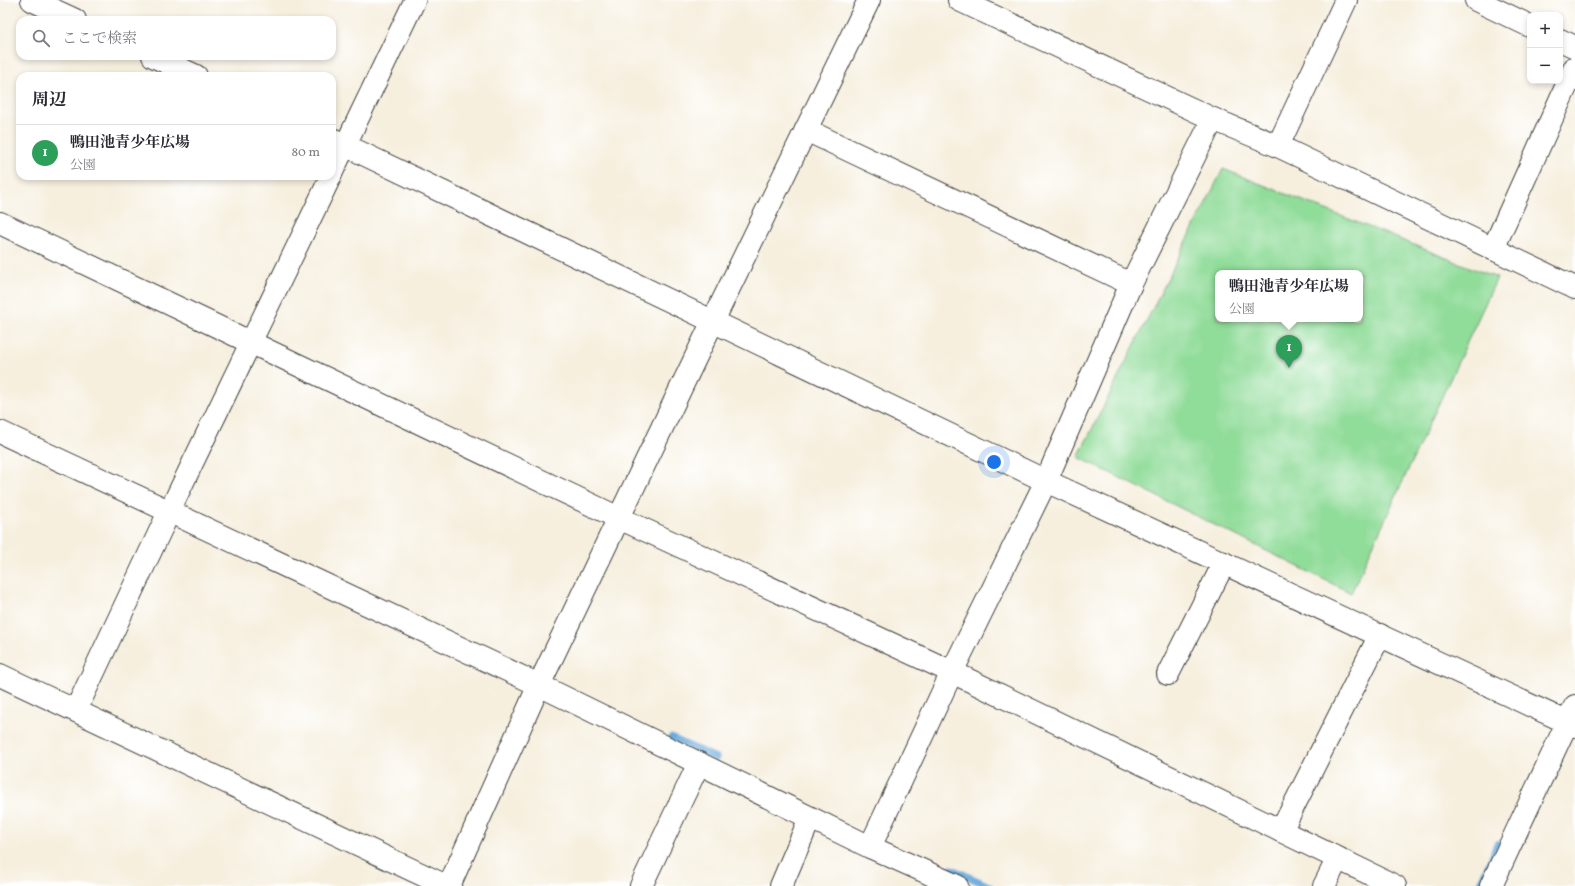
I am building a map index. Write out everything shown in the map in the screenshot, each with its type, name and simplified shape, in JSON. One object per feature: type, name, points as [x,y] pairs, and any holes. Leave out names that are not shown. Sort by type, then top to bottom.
[{"type":"street","points":[[32,0],[66,16]]},
{"type":"street","points":[[336,154],[339,142],[415,0]]},
{"type":"street","points":[[449,886],[539,685],[713,321],[869,0]]},
{"type":"street","points":[[959,0],[1213,119],[1278,146],[1575,288]]},
{"type":"street","points":[[1278,146],[1346,0]]},
{"type":"street","points":[[1476,0],[1527,25]]},
{"type":"street","points":[[1563,41],[1575,47]]},
{"type":"street","points":[[162,60],[187,72]]},
{"type":"street","points":[[1493,249],[1575,67]]},
{"type":"street","points":[[870,847],[952,672],[1046,481],[1131,284],[1213,119]]},
{"type":"street","points":[[806,130],[1131,284]]},
{"type":"street","points":[[339,142],[1046,481],[1380,635],[1572,718],[1490,886]]},
{"type":"street","points":[[76,710],[169,512],[329,180]]},
{"type":"street","points":[[0,223],[619,518],[952,672],[1395,886]]},
{"type":"street","points":[[0,432],[539,685],[870,847],[957,886]]},
{"type":"street","points":[[1168,674],[1224,563]]},
{"type":"street","points":[[1281,831],[1380,635]]},
{"type":"street","points":[[0,675],[446,886]]},
{"type":"street","points":[[641,886],[699,763]]},
{"type":"street","points":[[781,886],[810,818]]},
{"type":"street","points":[[1324,886],[1338,858]]},
{"type":"green space","points":[[1223,169],[1497,278],[1351,593],[1078,457]]},
{"type":"waterway","points":[[671,738],[716,758]]},
{"type":"waterway","points":[[1479,886],[1498,844]]},
{"type":"waterway","points":[[952,869],[989,886]]},
{"type":"place","name":"鴨田池青少年広場","points":[[1289,368]]}]
